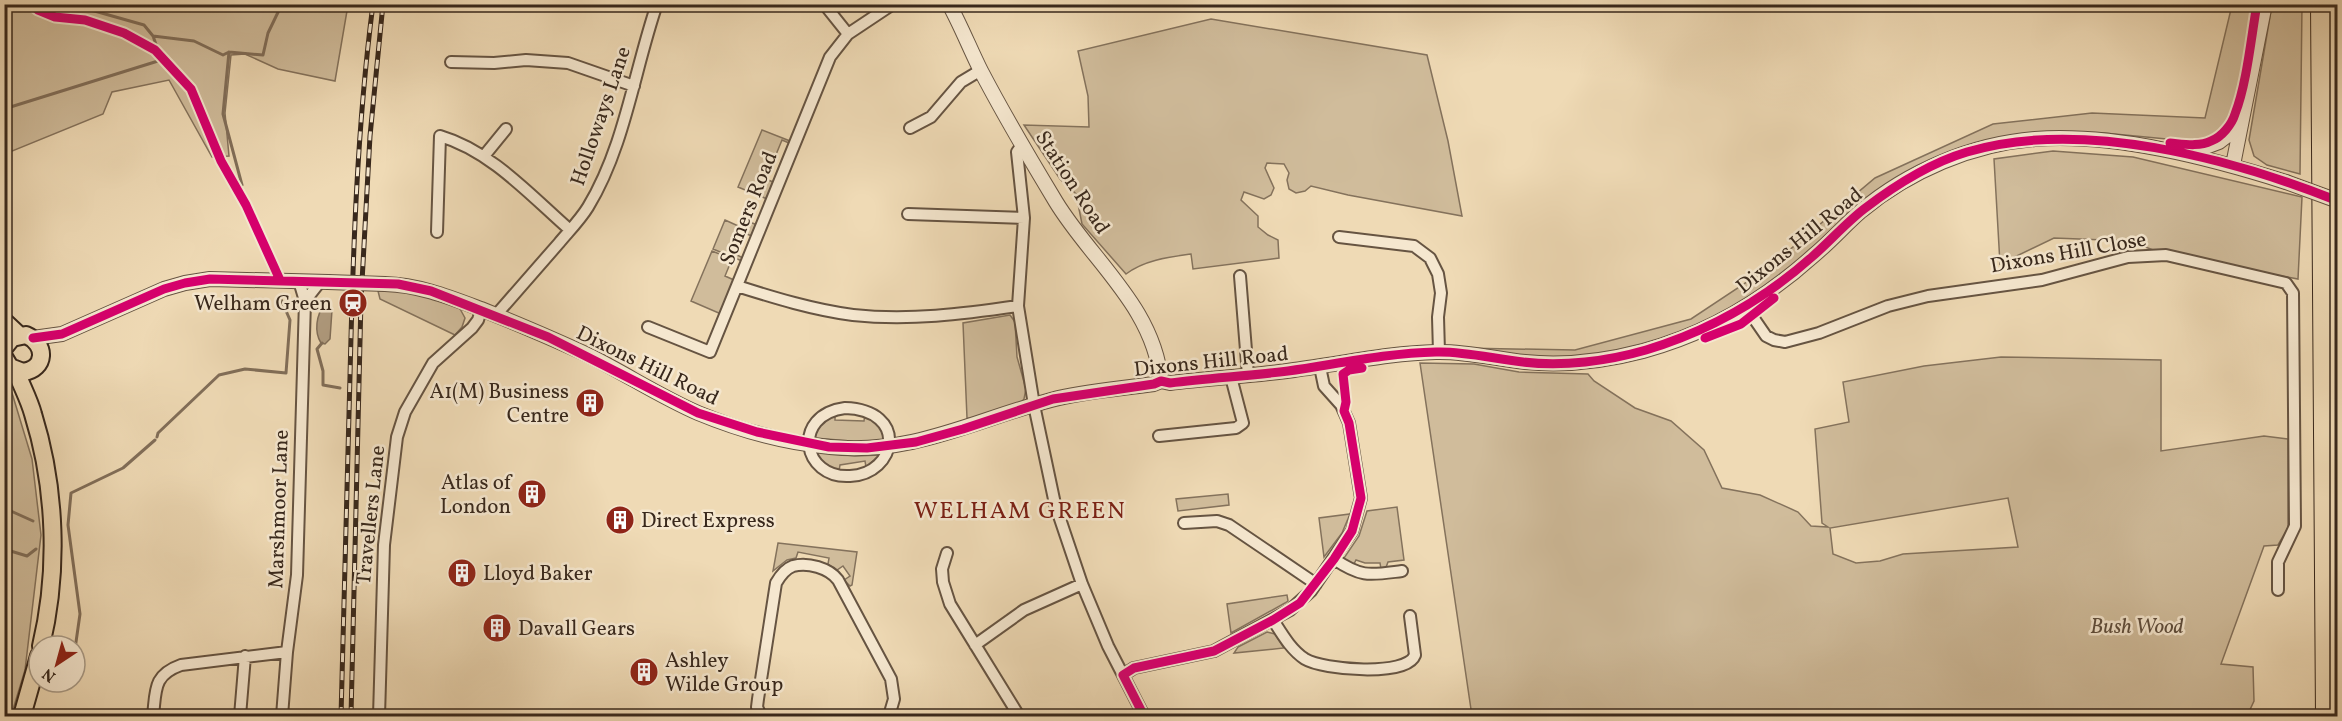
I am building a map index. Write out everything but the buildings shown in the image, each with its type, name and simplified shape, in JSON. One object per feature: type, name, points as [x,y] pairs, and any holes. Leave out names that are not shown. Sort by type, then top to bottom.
[{"type":"highway","points":[[2321,4],[2326,717]]},
{"type":"highway","points":[[2337,97],[2337,383]]},
{"type":"main road","points":[[4,321],[37,341],[39,361],[33,413]]},
{"type":"main road","points":[[5,348],[12,338],[26,336]]},
{"type":"main road","points":[[4,357],[10,367],[23,372],[39,361]]},
{"type":"main road","points":[[16,371],[33,413],[44,462],[52,515],[51,573],[44,634]]},
{"type":"main road","points":[[22,717],[28,694]]},
{"type":"street","name":"Holloways Lane","points":[[496,315],[586,210],[604,175],[634,86],[657,4]]},
{"type":"street","points":[[824,4],[848,34]]},
{"type":"street","name":"Somers Road","points":[[893,4],[848,34],[830,57],[737,286],[794,303],[851,315],[877,317],[933,317],[1018,306]]},
{"type":"street","name":"Station Road","points":[[949,4],[981,70],[1022,145],[1066,218],[1135,307],[1156,354],[1161,381]]},
{"type":"street","points":[[2233,165],[2265,4]]},
{"type":"street","points":[[451,62],[494,63],[526,60],[568,63],[634,86]]},
{"type":"street","points":[[910,128],[931,117],[960,82],[981,70]]},
{"type":"street","points":[[2187,154],[2218,142],[2241,125]]},
{"type":"street","points":[[484,156],[506,129]]},
{"type":"street","points":[[437,232],[440,136],[460,142],[484,156],[570,230]]},
{"type":"street","name":"Dixons Hill Road","points":[[26,336],[62,334],[164,290],[185,283],[210,279],[385,284],[431,291],[496,315],[592,357],[698,413],[757,432],[808,444],[848,448],[890,446],[963,429],[1053,399],[1154,384],[1161,381],[1170,383],[1231,377],[1439,352],[1550,364],[1594,360],[1646,350],[1713,324],[1746,307],[1776,287],[1812,257],[1862,210],[1891,190],[1940,162],[1968,152],[2034,139],[2077,139],[2127,144],[2187,154],[2233,165],[2337,201]]},
{"type":"street","points":[[1022,145],[1017,152],[1024,218],[1018,306],[1034,405],[1054,504],[1082,584],[1144,717]]},
{"type":"street","points":[[908,214],[1024,218]]},
{"type":"street","points":[[1339,237],[1414,246],[1430,258],[1438,274],[1441,293],[1438,318],[1439,352]]},
{"type":"street","name":"Dixons Hill Close","points":[[1746,307],[1766,336],[1785,342],[1819,333],[1888,306],[1928,296],[2042,280],[2128,257],[2166,255],[2286,283],[2293,293],[2295,526],[2278,562],[2278,590]]},
{"type":"street","points":[[1240,276],[1248,375]]},
{"type":"street","name":"Marshmoor Lane","points":[[282,717],[287,652],[297,575],[305,302],[299,281]]},
{"type":"street","points":[[305,302],[324,282]]},
{"type":"street","points":[[648,327],[710,351],[737,286]]},
{"type":"street","name":"Travellers Lane","points":[[379,717],[384,545],[397,437],[415,392],[434,363],[472,328],[481,310]]},
{"type":"street","name":"Dixons Hill Road","points":[[39,361],[62,334]]},
{"type":"street","points":[[1123,675],[1134,668],[1214,651],[1274,620],[1300,603],[1316,584],[1352,531],[1361,498],[1349,423],[1341,405],[1324,386],[1320,367]]},
{"type":"street","points":[[1159,436],[1236,428],[1243,423],[1231,377]]},
{"type":"street","points":[[845,408],[870,412],[878,417],[889,433],[890,446],[882,459],[871,469],[849,476],[838,475],[822,466],[810,453],[808,444],[810,429],[819,418],[830,410],[845,408]]},
{"type":"street","points":[[1184,524],[1217,521],[1229,525],[1316,584]]},
{"type":"street","points":[[947,553],[942,569],[945,591],[1019,717]]},
{"type":"street","points":[[1334,559],[1360,573],[1371,575],[1402,571]]},
{"type":"street","points":[[761,717],[757,707],[776,583],[786,570],[801,565],[828,570],[838,580],[891,679],[894,699],[890,717]]},
{"type":"street","points":[[975,645],[1024,610],[1082,584]]},
{"type":"street","points":[[1274,620],[1292,648],[1302,658],[1327,667],[1366,669],[1406,664],[1414,660],[1410,616]]},
{"type":"street","points":[[153,717],[160,675],[168,669],[244,656],[287,652]]},
{"type":"street","points":[[240,717],[244,656]]},
{"type":"green space","points":[[86,4],[96,6],[348,5],[335,81],[278,69],[245,54],[231,55],[225,113],[229,156],[212,157],[169,80],[112,92],[103,114],[5,154],[5,5]]},
{"type":"green space","points":[[2232,5],[2255,5],[2235,115],[2224,129],[2209,138],[2198,142],[2104,133],[2036,133],[1951,153],[1818,245],[1747,301],[1710,322],[1623,353],[1534,359],[1462,348],[1575,350],[1691,319],[1768,268],[1875,178],[1993,124],[2092,113],[2205,118]]},
{"type":"green space","points":[[2272,5],[2302,5],[2300,174],[2267,165],[2254,156],[2249,140]]},
{"type":"green space","points":[[1211,19],[1427,55],[1448,141],[1462,216],[1311,186],[1305,191],[1296,193],[1289,189],[1287,180],[1289,173],[1284,164],[1267,163],[1265,168],[1274,188],[1271,195],[1264,199],[1244,192],[1241,200],[1258,216],[1258,227],[1278,240],[1279,258],[1193,269],[1191,254],[1149,262],[1126,274],[1082,224],[1076,194],[1060,179],[1024,125],[1089,127],[1088,96],[1078,51]]},
{"type":"green space","points":[[762,130],[790,141],[789,143],[782,140],[766,179],[773,182],[767,199],[738,187]]},
{"type":"green space","points":[[2053,151],[2133,157],[2302,197],[2298,279],[2166,255],[2130,241],[2054,238],[2000,264],[1994,159]]},
{"type":"green space","points":[[725,220],[747,230],[750,222],[757,225],[752,236],[744,233],[735,254],[743,258],[742,261],[713,249]]},
{"type":"green space","points":[[712,251],[732,259],[725,276],[734,280],[721,314],[691,301]]},
{"type":"green space","points":[[399,290],[433,297],[459,307],[465,318],[462,327],[455,335],[380,299],[378,291]]},
{"type":"green space","points":[[1010,315],[1015,322],[1017,357],[1026,389],[1024,399],[1021,403],[972,419],[967,418],[963,323]]},
{"type":"green space","name":"Bush Wood","points":[[2001,357],[2161,360],[2161,451],[2264,436],[2288,439],[2288,528],[2278,545],[2264,546],[2221,664],[2253,667],[2254,701],[2247,716],[1472,716],[1420,363],[1474,364],[1519,372],[1588,374],[1594,381],[1635,408],[1671,421],[1704,450],[1722,488],[1760,495],[1798,512],[1811,526],[1828,527],[1822,523],[1815,429],[1849,422],[1843,382],[1924,366]],"holes":[[[2008,498],[2018,547],[1903,554],[1880,561],[1856,563],[1833,554],[1830,528]]]},
{"type":"green space","points":[[4,385],[12,393],[32,459],[41,535],[29,634],[27,634],[25,670],[11,716],[4,716]]},
{"type":"green space","points":[[835,413],[835,420],[864,421],[865,414],[878,420],[886,440],[863,442],[814,438],[813,431]]},
{"type":"green space","points":[[817,452],[855,456],[880,455],[866,467],[865,461],[840,465],[839,471],[823,462]]},
{"type":"green space","points":[[1228,494],[1229,505],[1178,511],[1176,499]]},
{"type":"green space","points":[[1397,507],[1404,560],[1388,562],[1385,570],[1381,569],[1380,563],[1365,563],[1356,560],[1353,566],[1345,561],[1344,558],[1359,536],[1367,511]]},
{"type":"green space","points":[[1350,514],[1342,533],[1324,557],[1319,518]]},
{"type":"green space","points":[[778,543],[857,552],[852,585],[850,586],[844,580],[850,576],[843,566],[837,570],[828,564],[829,558],[798,552],[796,558],[787,560],[773,571]]},
{"type":"green space","points":[[1287,595],[1288,601],[1231,633],[1227,604]]},
{"type":"green space","points":[[1267,632],[1275,634],[1284,648],[1234,653],[1238,647]]},
{"type":"shaded area","points":[[325,305],[330,306],[332,310],[330,339],[325,344],[321,343],[317,329],[318,318]]},
{"type":"waterway","points":[[4,109],[158,61],[159,53],[153,36],[144,25],[91,10],[45,4]]},
{"type":"waterway","points":[[153,36],[194,41],[223,55],[229,52],[263,55],[268,33],[282,4]]},
{"type":"waterway","points":[[229,52],[223,114],[242,185]]},
{"type":"waterway","points":[[157,437],[158,433],[219,375],[245,369],[286,373],[290,320],[280,297]]},
{"type":"waterway","points":[[322,343],[317,349],[323,371],[323,385],[340,388]]},
{"type":"waterway","points":[[77,634],[80,614],[68,525],[71,493],[123,468],[155,440]]},
{"type":"waterway","points":[[4,508],[33,521]]},
{"type":"waterway","points":[[4,549],[27,556],[36,549]]},
{"type":"railway","points":[[341,716],[354,236],[359,143],[373,4]]},
{"type":"railway","points":[[351,716],[361,300],[370,136],[383,4]]},
{"type":"cycle path","points":[[31,4],[38,10],[55,17],[85,20],[124,33],[155,50],[191,89],[221,161],[246,205],[280,280]]},
{"type":"cycle path","points":[[2170,143],[2191,145],[2206,143],[2219,136],[2232,122],[2243,89],[2257,4]]},
{"type":"cycle path","points":[[33,338],[62,334],[164,289],[210,279],[398,284],[431,291],[548,337],[698,413],[757,432],[829,447],[867,448],[916,442],[1053,399],[1154,384],[1161,381],[1170,383],[1273,373],[1418,353],[1458,353],[1554,364],[1601,360],[1646,350],[1692,333],[1756,300],[1795,272],[1864,209],[1913,176],[1940,162],[1967,152],[2011,143],[2058,139],[2106,141],[2155,148],[2250,170],[2338,201]]},
{"type":"cycle path","points":[[1705,338],[1741,324],[1774,298]]},
{"type":"cycle path","points":[[1144,716],[1123,675],[1134,668],[1214,651],[1273,620],[1300,603],[1334,559],[1352,531],[1361,498],[1349,423],[1344,411],[1346,402],[1343,374],[1349,370],[1362,368]]},
{"type":"place","name":"Welham Green","points":[[353,303]]},
{"type":"place","name":"A1(M) Business Centre","points":[[590,403]]},
{"type":"place","name":"Atlas of London","points":[[532,494]]},
{"type":"place","name":"Direct Express","points":[[620,520]]},
{"type":"place","name":"Lloyd Baker","points":[[462,573]]},
{"type":"place","name":"Davall Gears","points":[[497,628]]},
{"type":"place","name":"Ashley Wilde Group","points":[[644,672]]},
{"type":"district","name":"WELHAM GREEN","points":[[1020,510]]}]
